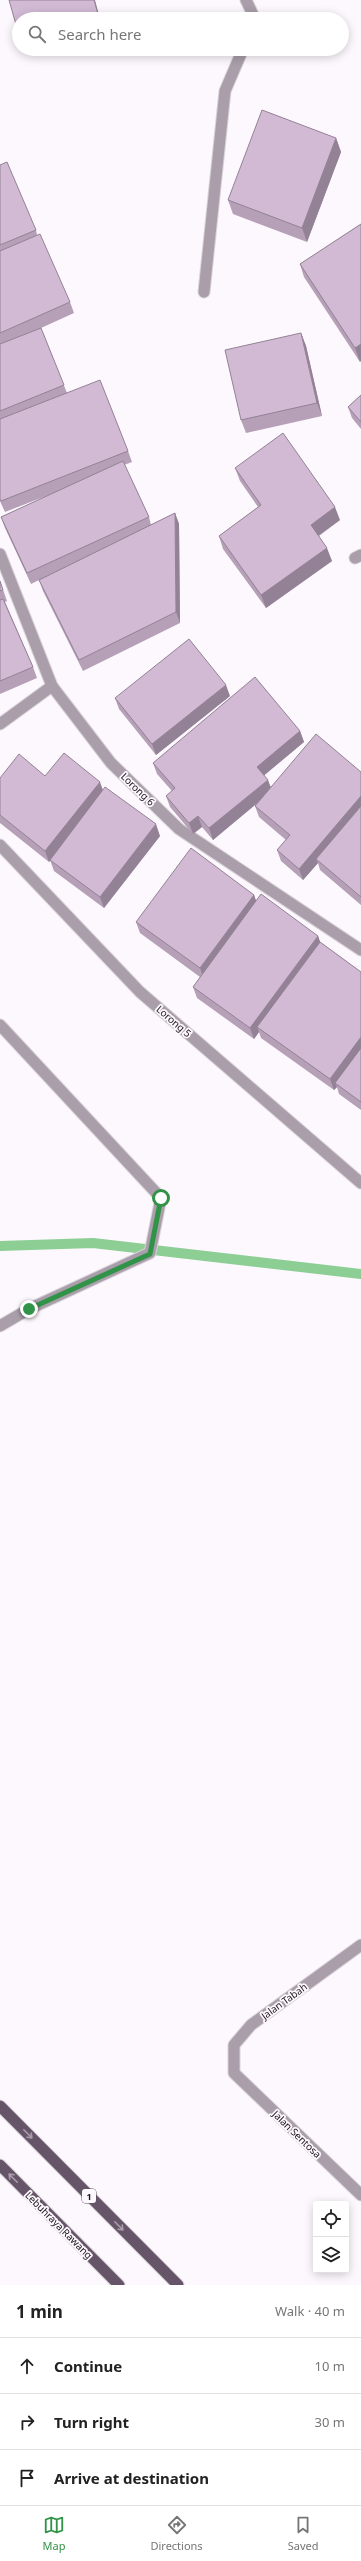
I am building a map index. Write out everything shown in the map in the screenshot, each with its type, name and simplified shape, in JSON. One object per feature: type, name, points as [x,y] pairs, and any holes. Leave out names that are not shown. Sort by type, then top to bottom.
[{"type":"main road","name":"1","points":[[0,2106],[178,2285]]},
{"type":"main road","name":"Lebuhraya Rawang","points":[[0,2165],[119,2285]]},
{"type":"street","points":[[246,0],[252,12]]},
{"type":"street","points":[[204,292],[225,91],[240,56]]},
{"type":"street","name":"Lorong 6","points":[[0,554],[52,686],[111,763],[179,829],[361,950]]},
{"type":"street","points":[[0,724],[52,686]]},
{"type":"street","name":"Lorong 5","points":[[0,845],[140,992],[361,1183]]},
{"type":"street","points":[[0,1025],[161,1198],[150,1254],[29,1309],[0,1326]]},
{"type":"street","name":"Jalan Tabah","points":[[234,2073],[234,2045],[250,2025],[361,1945]]},
{"type":"street","name":"Jalan Sentosa","points":[[234,2073],[361,2195]]},
{"type":"building","points":[[9,0],[94,0],[97,12],[12,12]]},
{"type":"building","points":[[262,110],[336,138],[302,228],[228,200]]},
{"type":"building","points":[[7,162],[36,230],[0,245],[0,165]]},
{"type":"building","points":[[361,224],[361,344],[355,348],[300,264]]},
{"type":"building","points":[[40,234],[70,302],[0,333],[0,251]]},
{"type":"building","points":[[41,328],[64,385],[0,411],[0,344]]},
{"type":"building","points":[[301,333],[317,403],[241,420],[225,350]]},
{"type":"building","points":[[100,380],[128,451],[1,501],[0,419]]},
{"type":"building","points":[[361,395],[361,422],[348,407]]},
{"type":"building","points":[[283,433],[335,507],[311,525],[327,548],[261,595],[219,536],[261,505],[235,468]]},
{"type":"building","points":[[123,461],[149,517],[27,573],[1,517]]},
{"type":"building","points":[[175,513],[176,612],[79,660],[39,580]]},
{"type":"building","points":[[0,581],[3,590],[0,591]]},
{"type":"building","points":[[3,599],[33,667],[0,681],[0,600]]},
{"type":"building","points":[[189,639],[226,685],[152,744],[115,698]]},
{"type":"building","points":[[255,677],[300,731],[257,767],[268,780],[209,828],[198,816],[189,823],[166,796],[175,788],[153,763]]},
{"type":"building","points":[[316,734],[361,772],[361,796],[299,869],[277,850],[290,835],[255,806]]},
{"type":"building","points":[[64,753],[100,782],[45,851],[0,815],[0,778],[19,754],[45,776]]},
{"type":"building","points":[[105,787],[156,824],[100,897],[50,860]]},
{"type":"building","points":[[361,806],[361,897],[316,859]]},
{"type":"building","points":[[191,848],[254,895],[200,968],[136,922]]},
{"type":"building","points":[[261,894],[318,936],[250,1028],[193,987]]},
{"type":"building","points":[[320,942],[361,972],[361,1037],[330,1079],[257,1027]]},
{"type":"building","points":[[361,1048],[361,1102],[335,1083]]},
{"type":"waterway","points":[[0,1246],[93,1243],[361,1274]]},
{"type":"route","points":[[29,1309],[150,1254],[161,1198]]}]
